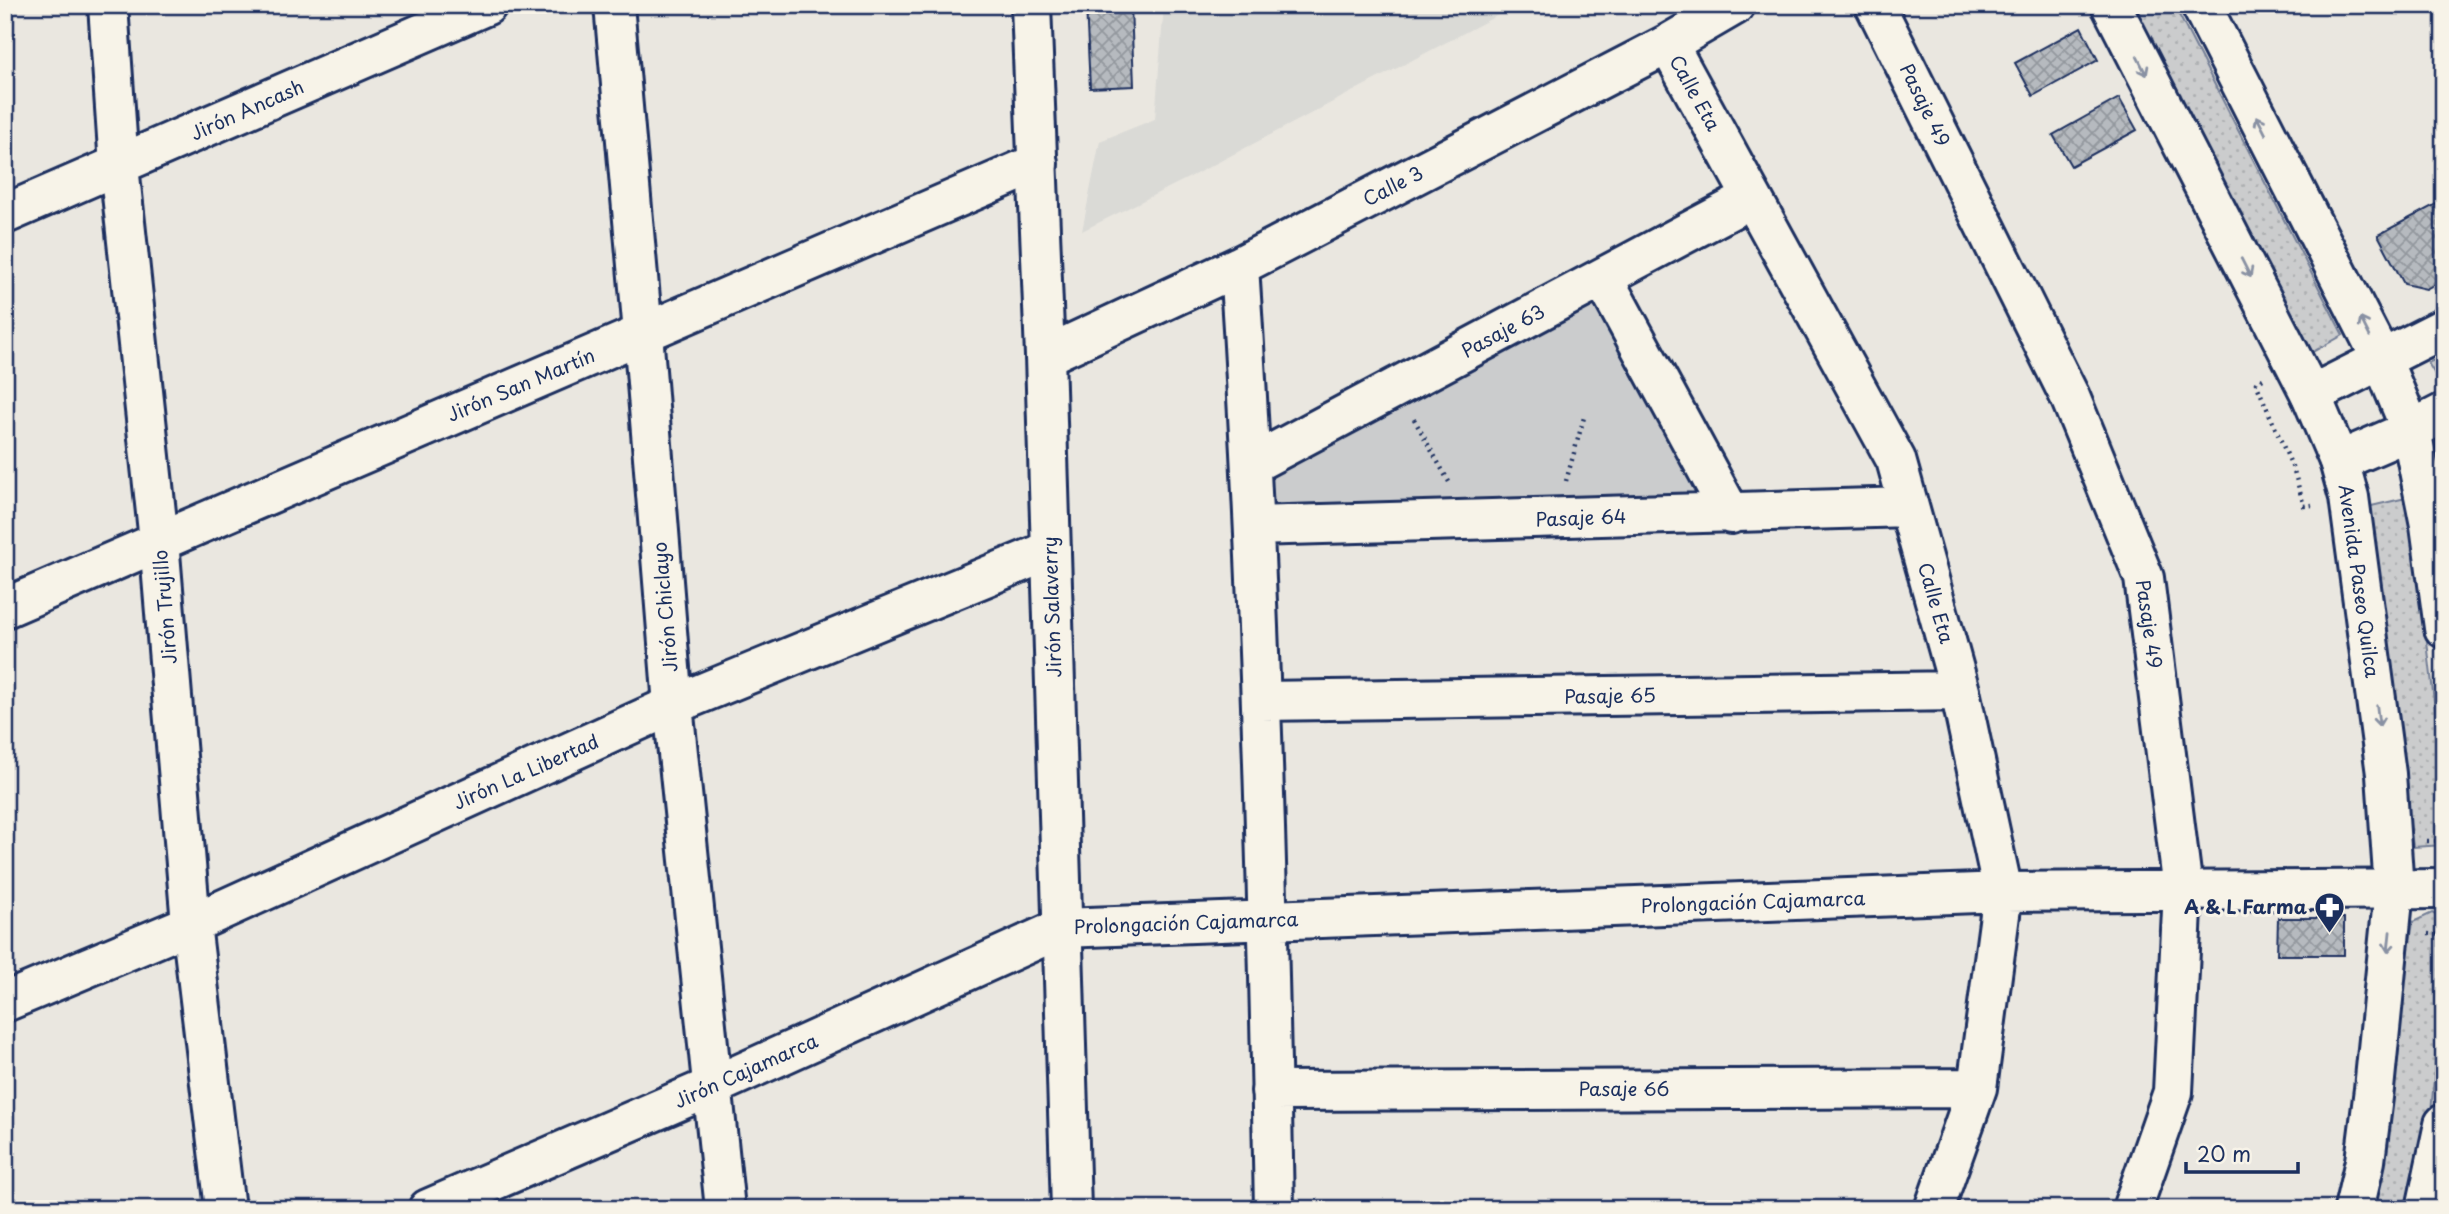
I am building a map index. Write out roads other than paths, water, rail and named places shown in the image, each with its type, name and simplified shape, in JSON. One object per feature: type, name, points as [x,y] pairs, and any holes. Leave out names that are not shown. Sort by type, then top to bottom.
[{"type":"street","name":"Jirón Trujillo","points":[[108,5],[119,166],[159,541],[191,924],[225,1209]]},
{"type":"street","name":"Jirón Ancash","points":[[5,214],[487,5]]},
{"type":"street","name":"Jirón Chiclayo","points":[[614,5],[673,705],[725,1209]]},
{"type":"street","name":"Jirón Salaverry","points":[[1031,5],[1045,356],[1070,1209]]},
{"type":"street","name":"Calle 3","points":[[1045,356],[1239,266],[1668,44],[1735,5]]},
{"type":"street","name":"Pasaje 49","points":[[1875,5],[2070,397],[2144,578],[2183,890],[2173,1092],[2132,1209]]},
{"type":"street","name":"Avenida Paseo Quilca","points":[[2111,5],[2311,395],[2339,461],[2349,497],[2384,761],[2394,890],[2365,1161],[2354,1209]]},
{"type":"street","points":[[2200,5],[2382,360],[2428,422],[2444,628]]},
{"type":"street","name":"Calle Eta","points":[[1668,44],[1896,460],[1960,691],[2003,892],[1977,1088],[1934,1209]]},
{"type":"street","name":"Jirón San Martín","points":[[5,607],[1038,163]]},
{"type":"street","name":"Pasaje 63","points":[[1252,464],[1752,198]]},
{"type":"street","points":[[1239,266],[1252,464],[1261,701],[1273,1209]]},
{"type":"street","points":[[1603,278],[1731,514]]},
{"type":"street","points":[[2311,395],[2444,328]]},
{"type":"street","points":[[2339,461],[2428,422]]},
{"type":"street","name":"Pasaje 64","points":[[1254,526],[1909,507]]},
{"type":"street","name":"Jirón La Libertad","points":[[5,1002],[191,924],[673,705],[1051,550]]},
{"type":"street","name":"Pasaje 65","points":[[1261,701],[1960,691]]},
{"type":"street","name":"Prolongación Cajamarca","points":[[1062,928],[2003,892],[2444,889]]},
{"type":"street","name":"Jirón Cajamarca","points":[[428,1209],[713,1086],[1062,928]]},
{"type":"street","name":"Pasaje 66","points":[[1272,1091],[1977,1088]]},
{"type":"street","points":[[2426,1209],[2444,1124]]},
{"type":"place","name":"A & L Farma","points":[[2330,934]]}]
